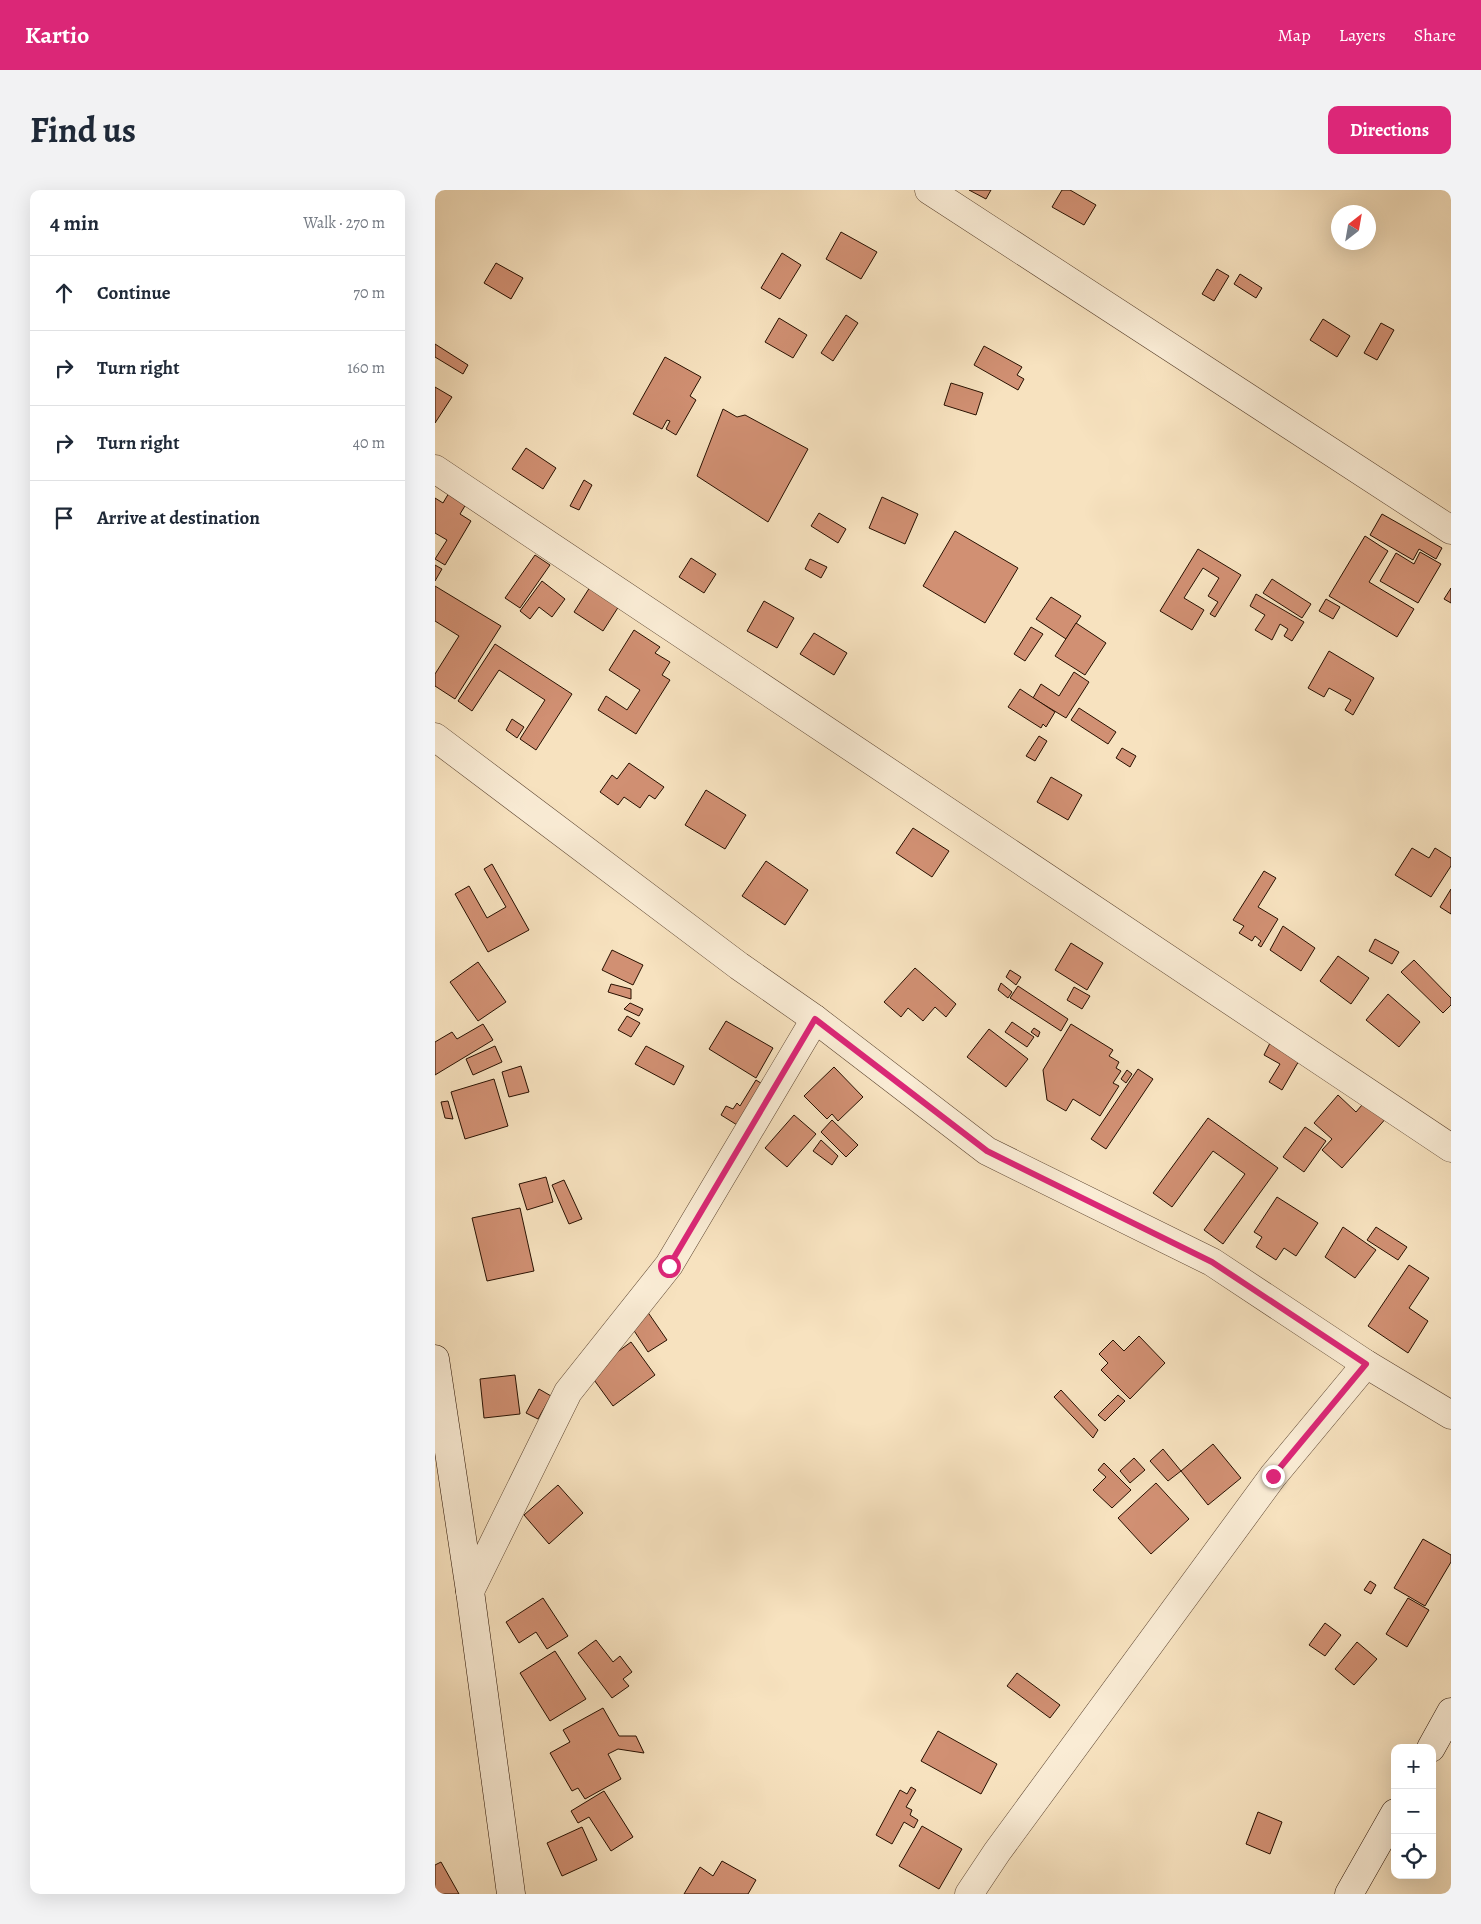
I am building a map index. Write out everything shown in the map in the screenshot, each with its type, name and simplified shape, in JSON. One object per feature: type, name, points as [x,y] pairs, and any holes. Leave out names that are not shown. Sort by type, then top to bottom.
[{"type":"street","points":[[929,190],[1451,530]]},
{"type":"street","points":[[435,469],[1451,1148]]},
{"type":"street","points":[[435,737],[739,966],[815,1019],[987,1151],[1212,1262],[1366,1364],[1451,1416]]},
{"type":"street","points":[[470,1591],[569,1392],[669,1266],[815,1019]]},
{"type":"street","points":[[435,1359],[442,1447],[470,1591],[511,1894]]},
{"type":"street","points":[[969,1894],[1014,1828],[1273,1476],[1366,1364]]},
{"type":"street","points":[[1433,1744],[1451,1712]]},
{"type":"street","points":[[1349,1894],[1391,1819]]},
{"type":"building","points":[[969,190],[991,190],[986,199]]},
{"type":"building","points":[[1062,190],[1070,190],[1096,205],[1084,225],[1052,207]]},
{"type":"building","points":[[841,232],[877,252],[861,279],[826,259]]},
{"type":"building","points":[[782,253],[801,265],[780,299],[761,288]]},
{"type":"building","points":[[496,263],[523,278],[511,299],[484,283]]},
{"type":"building","points":[[1217,269],[1229,276],[1214,301],[1202,294]]},
{"type":"building","points":[[1240,274],[1262,288],[1256,298],[1234,284]]},
{"type":"building","points":[[846,315],[858,323],[833,361],[821,353]]},
{"type":"building","points":[[779,318],[807,335],[793,358],[765,342]]},
{"type":"building","points":[[1323,319],[1350,336],[1337,357],[1310,340]]},
{"type":"building","points":[[1381,323],[1394,330],[1377,360],[1364,353]]},
{"type":"building","points":[[435,344],[468,365],[463,374],[435,357]]},
{"type":"building","points":[[984,346],[1022,367],[1017,375],[1024,379],[1018,390],[974,365]]},
{"type":"building","points":[[665,357],[701,377],[690,396],[696,400],[676,435],[666,429],[670,421],[667,420],[662,429],[633,414]]},
{"type":"building","points":[[951,383],[983,393],[976,415],[944,405]]},
{"type":"building","points":[[435,387],[452,397],[435,423]]},
{"type":"building","points":[[723,409],[737,417],[745,415],[808,449],[768,522],[697,476]]},
{"type":"building","points":[[526,448],[556,468],[543,489],[512,469]]},
{"type":"building","points":[[584,480],[592,485],[579,510],[570,506]]},
{"type":"building","points":[[453,486],[471,496],[460,514],[471,521],[445,565],[435,559],[447,540],[435,533],[435,498],[443,503]]},
{"type":"building","points":[[882,497],[918,514],[905,544],[869,528]]},
{"type":"building","points":[[819,513],[846,529],[838,543],[811,526]]},
{"type":"building","points":[[1382,514],[1442,548],[1436,559],[1419,549],[1413,560],[1370,535]]},
{"type":"building","points":[[955,531],[1018,568],[985,623],[923,586]]},
{"type":"building","points":[[1365,536],[1388,551],[1369,582],[1414,609],[1397,637],[1329,596]]},
{"type":"building","points":[[1198,549],[1241,575],[1215,617],[1210,614],[1218,602],[1208,596],[1219,578],[1203,568],[1184,598],[1204,610],[1192,630],[1160,611]]},
{"type":"building","points":[[1420,552],[1441,564],[1418,603],[1380,581],[1396,553],[1414,564]]},
{"type":"building","points":[[535,555],[550,565],[520,608],[505,598]]},
{"type":"building","points":[[691,558],[716,574],[704,593],[679,577]]},
{"type":"building","points":[[810,559],[827,567],[821,578],[805,569]]},
{"type":"building","points":[[435,565],[442,569],[435,581]]},
{"type":"building","points":[[1272,579],[1311,604],[1302,618],[1263,593]]},
{"type":"building","points":[[542,581],[565,599],[552,617],[539,607],[530,619],[520,611]]},
{"type":"building","points":[[435,586],[501,626],[455,699],[435,686],[435,674],[459,636],[435,621]]},
{"type":"building","points":[[590,587],[619,606],[603,631],[574,612]]},
{"type":"building","points":[[1451,588],[1451,603],[1444,599]]},
{"type":"building","points":[[1256,594],[1304,622],[1292,641],[1284,636],[1288,629],[1280,624],[1272,640],[1255,630],[1265,615],[1250,606]]},
{"type":"building","points":[[1051,597],[1081,616],[1066,639],[1036,619]]},
{"type":"building","points":[[1326,599],[1340,607],[1333,619],[1319,611]]},
{"type":"building","points":[[764,601],[794,618],[777,648],[747,631]]},
{"type":"building","points":[[1076,623],[1106,643],[1085,675],[1055,656]]},
{"type":"building","points":[[1031,627],[1043,634],[1025,661],[1014,654]]},
{"type":"building","points":[[634,630],[660,647],[655,653],[670,662],[662,675],[670,680],[636,734],[598,710],[606,696],[627,710],[640,690],[609,670]]},
{"type":"building","points":[[814,633],[847,653],[834,675],[800,654]]},
{"type":"building","points":[[495,644],[572,694],[536,750],[520,739],[545,700],[499,670],[472,711],[458,701]]},
{"type":"building","points":[[1329,651],[1374,678],[1353,715],[1345,710],[1351,700],[1329,688],[1324,697],[1308,688]]},
{"type":"building","points":[[1074,672],[1089,682],[1066,718],[1033,698],[1041,684],[1059,696]]},
{"type":"building","points":[[1020,689],[1055,712],[1046,727],[1043,724],[1041,728],[1008,707]]},
{"type":"building","points":[[1079,708],[1116,732],[1108,744],[1071,720]]},
{"type":"building","points":[[512,719],[524,727],[517,738],[506,730]]},
{"type":"building","points":[[1039,736],[1047,741],[1035,761],[1026,756]]},
{"type":"building","points":[[1122,748],[1136,756],[1130,767],[1116,758]]},
{"type":"building","points":[[629,763],[664,787],[655,799],[649,795],[640,808],[624,797],[618,805],[600,792],[612,775],[617,779]]},
{"type":"building","points":[[1051,777],[1082,795],[1068,820],[1037,802]]},
{"type":"building","points":[[706,790],[746,815],[725,849],[685,825]]},
{"type":"building","points":[[913,828],[949,851],[932,877],[896,853]]},
{"type":"building","points":[[1412,848],[1429,858],[1435,848],[1451,858],[1451,866],[1431,897],[1395,875]]},
{"type":"building","points":[[766,861],[808,890],[785,925],[742,896]]},
{"type":"building","points":[[492,864],[529,930],[488,952],[455,894],[469,886],[487,918],[506,907],[484,869]]},
{"type":"building","points":[[1264,871],[1276,878],[1258,907],[1278,919],[1261,947],[1258,945],[1261,941],[1255,936],[1252,941],[1239,933],[1244,926],[1233,920]]},
{"type":"building","points":[[1451,889],[1451,914],[1440,907]]},
{"type":"building","points":[[1283,926],[1315,948],[1301,971],[1270,950]]},
{"type":"building","points":[[1375,939],[1399,952],[1392,964],[1369,951]]},
{"type":"building","points":[[1071,943],[1103,963],[1087,990],[1055,970]]},
{"type":"building","points":[[612,950],[643,965],[633,985],[602,970]]},
{"type":"building","points":[[1338,956],[1369,978],[1351,1004],[1320,981]]},
{"type":"building","points":[[1414,960],[1451,998],[1451,1005],[1443,1013],[1401,972]]},
{"type":"building","points":[[478,962],[506,1002],[478,1021],[450,982]]},
{"type":"building","points":[[915,968],[956,1004],[946,1017],[935,1007],[923,1021],[908,1008],[901,1017],[884,1002]]},
{"type":"building","points":[[1010,970],[1021,977],[1016,985],[1006,977]]},
{"type":"building","points":[[1001,983],[1012,992],[1008,998],[998,990]]},
{"type":"building","points":[[611,984],[631,989],[631,999],[608,992]]},
{"type":"building","points":[[1018,986],[1068,1019],[1061,1031],[1010,998]]},
{"type":"building","points":[[1074,987],[1090,996],[1082,1009],[1067,1000]]},
{"type":"building","points":[[1388,994],[1420,1022],[1399,1047],[1366,1020]]},
{"type":"building","points":[[630,1003],[643,1009],[639,1016],[624,1009]]},
{"type":"building","points":[[627,1016],[640,1023],[631,1037],[618,1030]]},
{"type":"building","points":[[726,1021],[773,1048],[756,1078],[709,1049]]},
{"type":"building","points":[[1012,1022],[1034,1037],[1027,1047],[1005,1032]]},
{"type":"building","points":[[483,1024],[493,1040],[435,1075],[435,1042],[452,1032],[457,1039]]},
{"type":"building","points":[[1071,1024],[1113,1050],[1109,1056],[1119,1062],[1116,1068],[1121,1071],[1113,1083],[1119,1086],[1100,1116],[1073,1099],[1066,1111],[1047,1100],[1043,1070]]},
{"type":"building","points":[[1034,1028],[1040,1032],[1038,1037],[1031,1032]]},
{"type":"building","points":[[989,1029],[1028,1059],[1006,1087],[967,1057]]},
{"type":"building","points":[[1270,1043],[1300,1059],[1282,1090],[1269,1082],[1280,1064],[1264,1055]]},
{"type":"building","points":[[495,1046],[502,1062],[473,1075],[466,1059]]},
{"type":"building","points":[[646,1046],[684,1066],[674,1085],[635,1064]]},
{"type":"building","points":[[521,1066],[529,1092],[509,1097],[502,1072]]},
{"type":"building","points":[[834,1067],[863,1097],[838,1121],[832,1114],[827,1119],[804,1096]]},
{"type":"building","points":[[1138,1069],[1153,1079],[1106,1149],[1091,1139]]},
{"type":"building","points":[[1127,1070],[1132,1074],[1126,1083],[1121,1079]]},
{"type":"building","points":[[494,1079],[508,1126],[465,1139],[451,1092]]},
{"type":"building","points":[[756,1080],[767,1087],[742,1128],[721,1115],[726,1106],[733,1109],[737,1103],[740,1106]]},
{"type":"building","points":[[1338,1095],[1356,1112],[1368,1098],[1388,1116],[1342,1168],[1322,1150],[1332,1139],[1314,1123]]},
{"type":"building","points":[[448,1101],[453,1119],[445,1118],[441,1102]]},
{"type":"building","points":[[794,1115],[816,1134],[787,1167],[765,1148]]},
{"type":"building","points":[[1208,1118],[1278,1168],[1223,1244],[1204,1230],[1245,1174],[1213,1151],[1172,1207],[1153,1193]]},
{"type":"building","points":[[832,1120],[858,1145],[846,1157],[821,1132]]},
{"type":"building","points":[[1305,1127],[1326,1141],[1304,1172],[1283,1157]]},
{"type":"building","points":[[821,1140],[838,1156],[832,1165],[813,1151]]},
{"type":"building","points":[[546,1177],[553,1202],[527,1210],[519,1184]]},
{"type":"building","points":[[564,1180],[582,1219],[569,1224],[552,1185]]},
{"type":"building","points":[[1277,1197],[1318,1223],[1296,1256],[1284,1248],[1276,1260],[1256,1247],[1262,1237],[1254,1232]]},
{"type":"building","points":[[520,1208],[534,1271],[487,1281],[472,1218]]},
{"type":"building","points":[[1343,1227],[1376,1250],[1355,1278],[1325,1257]]},
{"type":"building","points":[[1376,1227],[1407,1247],[1398,1260],[1367,1240]]},
{"type":"building","points":[[1409,1265],[1429,1278],[1409,1308],[1428,1321],[1408,1353],[1368,1326]]},
{"type":"building","points":[[647,1311],[667,1340],[648,1352],[629,1323]]},
{"type":"building","points":[[1139,1336],[1165,1363],[1130,1399],[1101,1370],[1108,1363],[1099,1354],[1113,1340],[1124,1351]]},
{"type":"building","points":[[631,1342],[655,1375],[613,1406],[589,1373]]},
{"type":"building","points":[[515,1375],[520,1414],[484,1418],[480,1379]]},
{"type":"building","points":[[539,1389],[551,1396],[538,1419],[526,1413]]},
{"type":"building","points":[[1061,1390],[1098,1430],[1093,1438],[1054,1397]]},
{"type":"building","points":[[1118,1395],[1125,1401],[1105,1421],[1098,1415]]},
{"type":"building","points":[[1213,1444],[1241,1478],[1208,1505],[1181,1471]]},
{"type":"building","points":[[1163,1449],[1181,1471],[1168,1481],[1150,1461]]},
{"type":"building","points":[[1134,1458],[1145,1470],[1130,1483],[1120,1471]]},
{"type":"building","points":[[1104,1463],[1131,1490],[1112,1508],[1093,1490],[1106,1477],[1098,1470]]},
{"type":"building","points":[[1156,1483],[1189,1519],[1151,1554],[1118,1518]]},
{"type":"building","points":[[558,1485],[583,1513],[549,1544],[524,1515]]},
{"type":"building","points":[[1423,1539],[1451,1555],[1451,1562],[1425,1606],[1394,1588]]},
{"type":"building","points":[[1370,1581],[1376,1585],[1371,1594],[1364,1590]]},
{"type":"building","points":[[543,1598],[568,1636],[547,1649],[536,1632],[519,1643],[506,1622]]},
{"type":"building","points":[[1408,1598],[1429,1610],[1407,1647],[1386,1634]]},
{"type":"building","points":[[1325,1623],[1341,1635],[1325,1656],[1309,1645]]},
{"type":"building","points":[[596,1640],[613,1662],[620,1656],[632,1672],[623,1679],[629,1686],[612,1698],[578,1653]]},
{"type":"building","points":[[1357,1642],[1377,1659],[1354,1685],[1335,1669]]},
{"type":"building","points":[[555,1651],[586,1699],[550,1721],[520,1673]]},
{"type":"building","points":[[1017,1673],[1060,1705],[1050,1718],[1007,1686]]},
{"type":"building","points":[[603,1708],[619,1736],[636,1736],[644,1753],[618,1749],[608,1754],[621,1779],[585,1799],[578,1788],[572,1791],[550,1753],[570,1742],[563,1730]]},
{"type":"building","points":[[938,1731],[997,1764],[981,1794],[921,1761]]},
{"type":"building","points":[[911,1787],[916,1790],[906,1807],[912,1810],[910,1815],[918,1820],[914,1828],[904,1822],[892,1844],[876,1835],[900,1790],[907,1794]]},
{"type":"building","points":[[604,1791],[633,1837],[611,1851],[589,1817],[578,1823],[571,1811]]},
{"type":"building","points":[[1258,1812],[1282,1822],[1270,1854],[1246,1844]]},
{"type":"building","points":[[922,1826],[962,1849],[939,1889],[899,1866]]},
{"type":"building","points":[[582,1827],[597,1860],[562,1876],[547,1843]]},
{"type":"building","points":[[722,1861],[756,1880],[748,1894],[684,1894],[700,1867],[713,1876]]},
{"type":"building","points":[[441,1862],[459,1894],[435,1894],[435,1865]]},
{"type":"route","points":[[669,1266],[815,1019],[987,1151],[1212,1262],[1366,1364],[1273,1476]]}]
